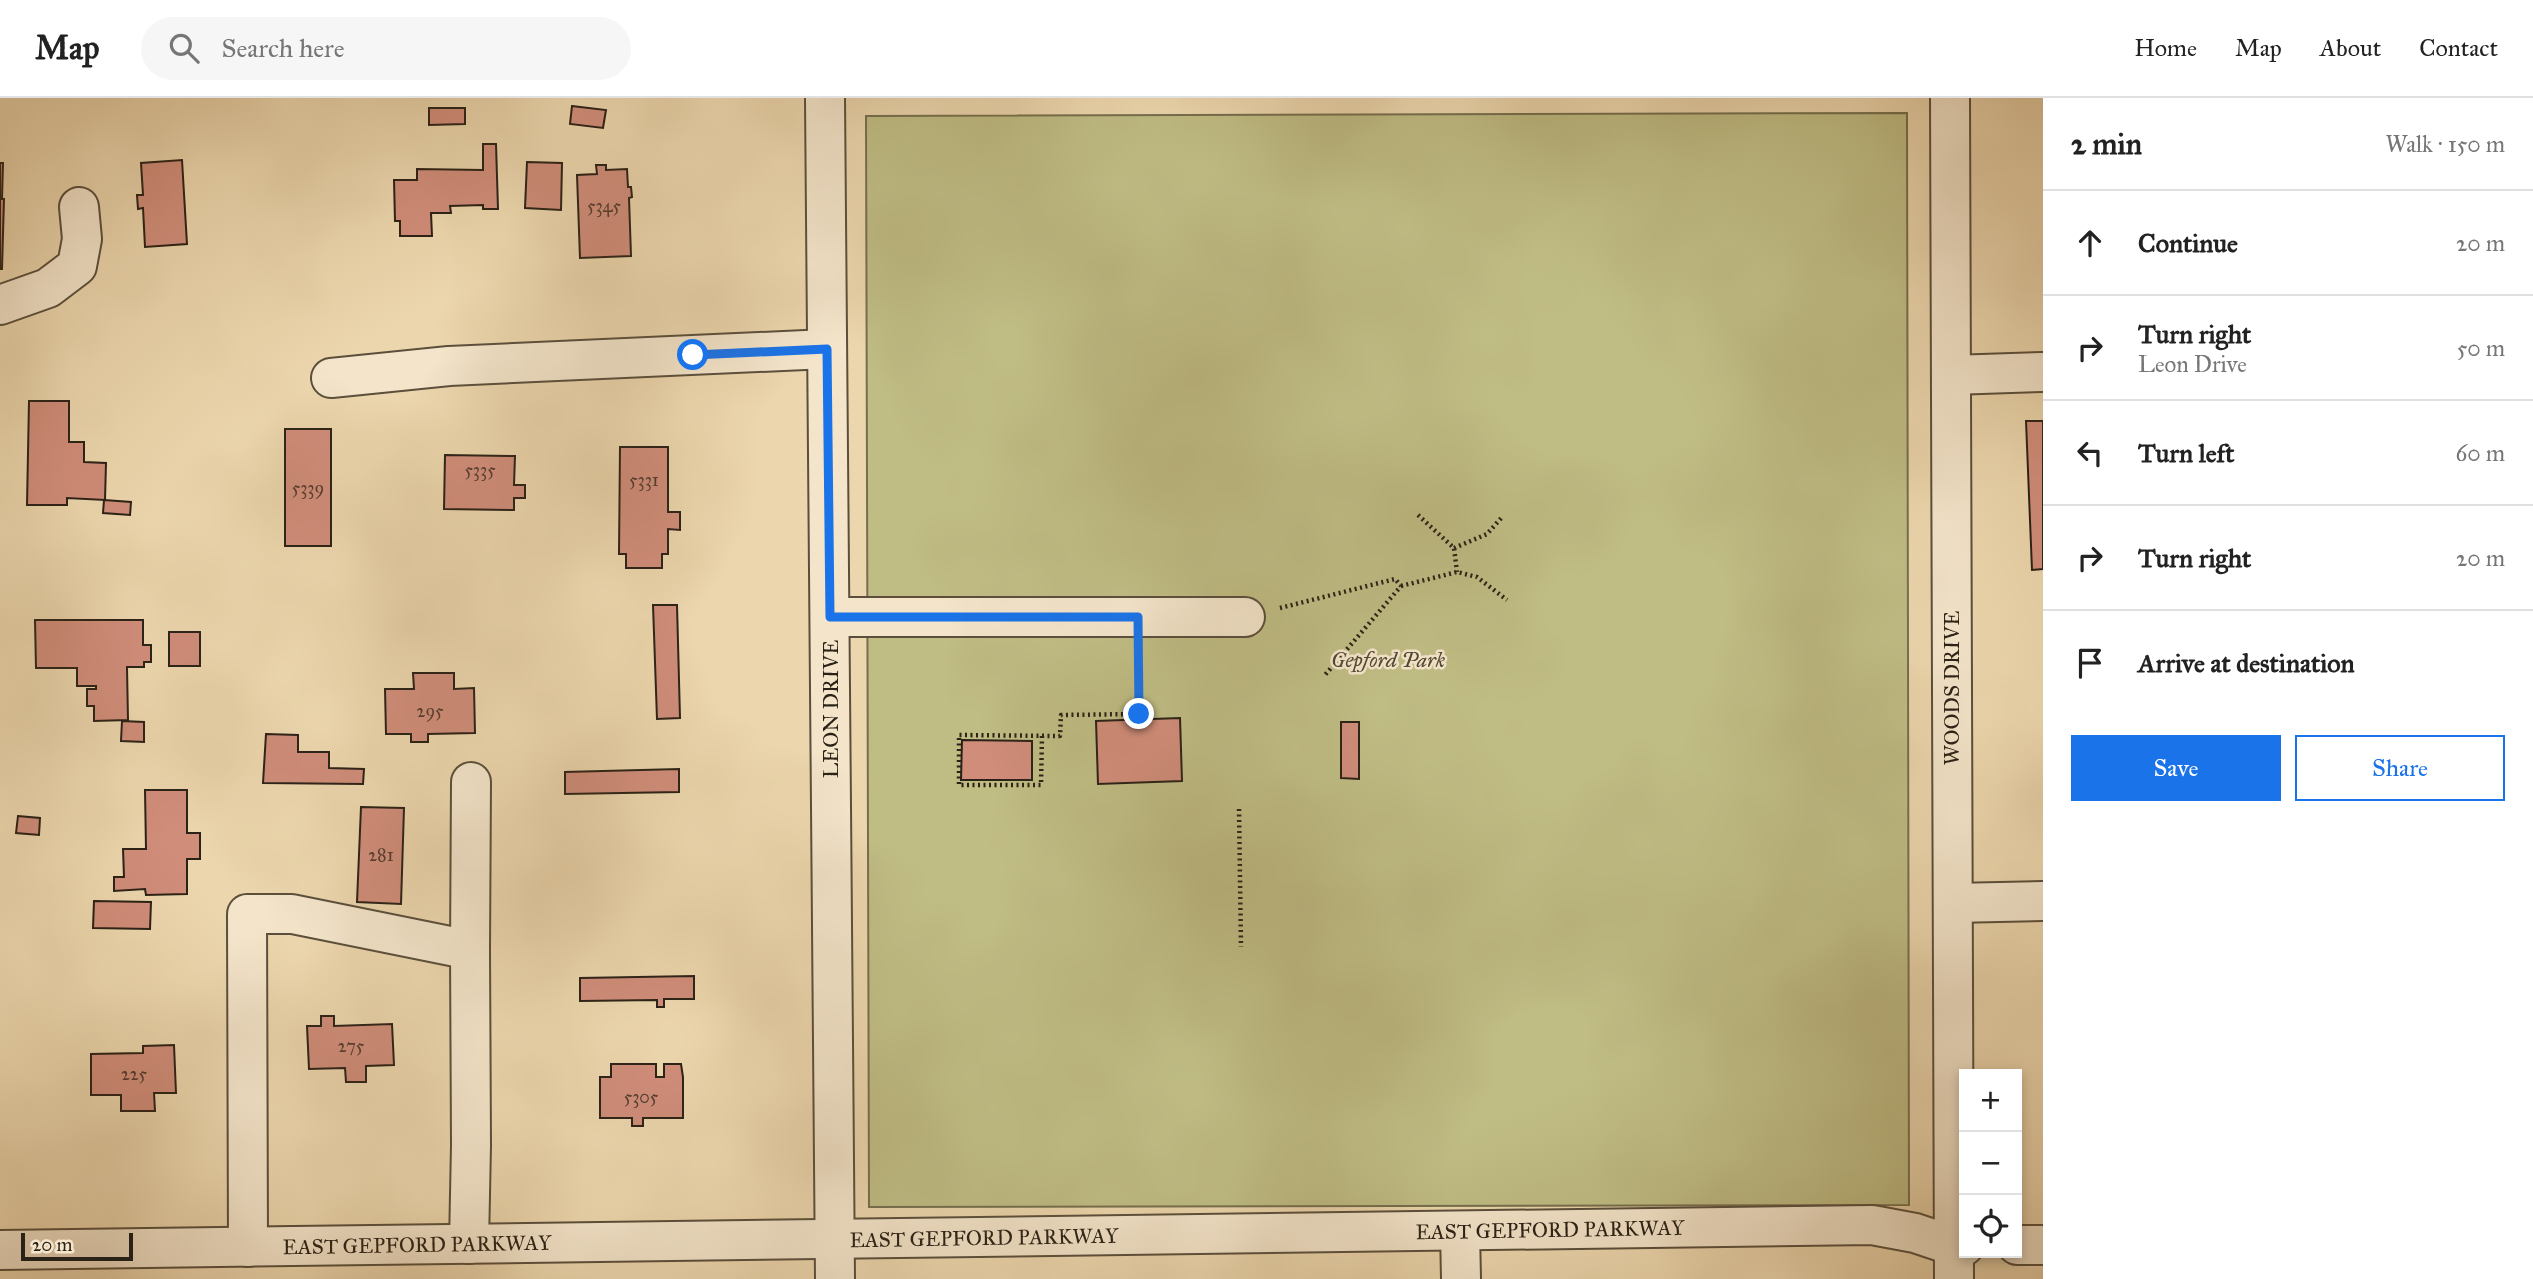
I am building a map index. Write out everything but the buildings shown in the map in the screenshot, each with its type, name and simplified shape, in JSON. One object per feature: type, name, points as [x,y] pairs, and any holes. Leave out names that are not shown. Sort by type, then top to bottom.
[{"type":"street","name":"LEON DRIVE","points":[[825,98],[835,1279]]},
{"type":"street","name":"WOODS DRIVE","points":[[1950,98],[1957,1257]]},
{"type":"street","points":[[0,304],[48,288],[76,266],[82,239],[79,207]]},
{"type":"street","points":[[331,378],[449,366],[827,349]]},
{"type":"street","points":[[1951,375],[2043,372]]},
{"type":"street","points":[[830,617],[1245,617]]},
{"type":"street","points":[[468,1244],[471,1145],[471,782]]},
{"type":"street","points":[[1953,903],[2043,901]]},
{"type":"street","points":[[248,1247],[247,914],[292,914],[470,950]]},
{"type":"street","name":"EAST GEPFORD PARKWAY","points":[[0,1250],[44,1264],[248,1247],[1872,1225],[1915,1233],[1957,1257]]},
{"type":"street","points":[[1460,1231],[1461,1279]]},
{"type":"street","points":[[2022,1245],[2043,1245]]},
{"type":"path","points":[[1418,515],[1454,548],[1457,572]]},
{"type":"path","points":[[1454,548],[1487,534],[1503,516]]},
{"type":"path","points":[[1325,675],[1401,586],[1457,572],[1478,577],[1507,600]]},
{"type":"path","points":[[1245,617],[1395,579],[1401,586]]},
{"type":"path","points":[[1042,736],[1041,785],[959,785],[959,735],[1060,736],[1061,715],[1139,714],[1138,617]]},
{"type":"path","points":[[1239,809],[1241,947]]},
{"type":"green space","name":"Gepford Park","points":[[1907,113],[1909,1205],[869,1207],[866,116]]},
{"type":"route","points":[[693,355],[827,349],[830,617],[1138,617],[1139,714]]}]
